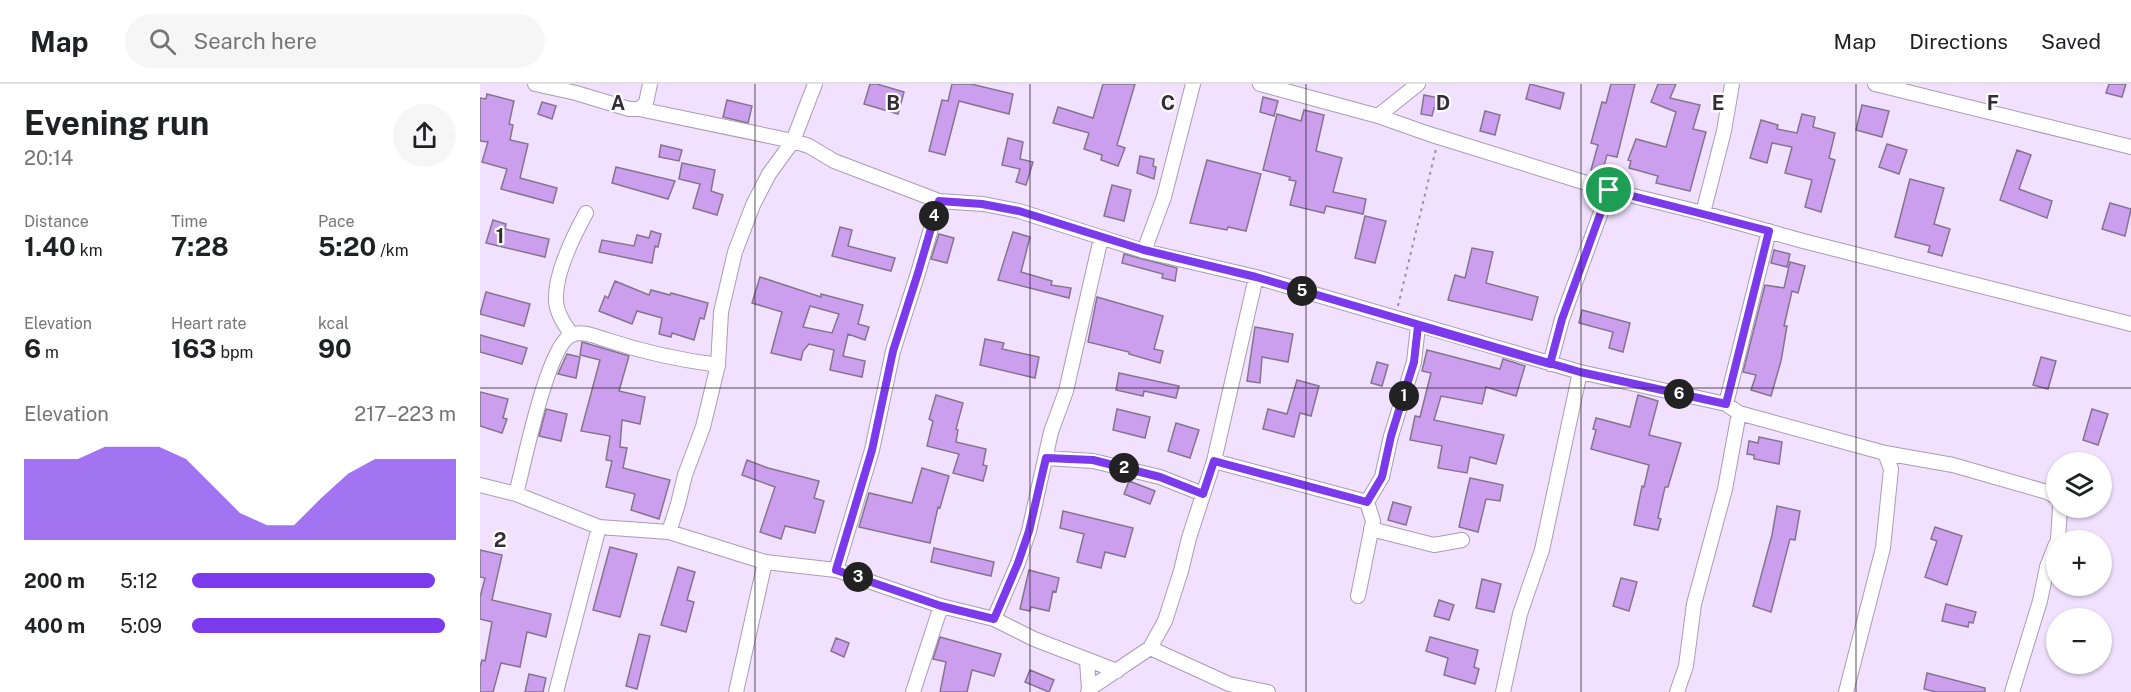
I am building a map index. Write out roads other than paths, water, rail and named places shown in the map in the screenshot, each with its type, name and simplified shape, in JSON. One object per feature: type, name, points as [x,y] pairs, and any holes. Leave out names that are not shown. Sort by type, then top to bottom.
[{"type":"street","points":[[535,84],[576,93],[628,109],[639,109],[793,141],[808,146],[834,161],[939,201],[982,204],[1019,211],[1068,225],[1101,238],[1256,277],[1550,364],[1726,404],[1739,413],[1885,453],[1953,465],[2046,492]]},
{"type":"street","points":[[639,109],[646,103],[650,84]]},
{"type":"street","points":[[669,531],[684,476],[703,427],[718,365],[721,312],[735,252],[753,205],[769,174],[793,141],[815,84]]},
{"type":"street","points":[[1144,250],[1164,197],[1193,84]]},
{"type":"street","points":[[1260,84],[1285,88],[1378,116],[1609,190],[2131,324]]},
{"type":"street","points":[[1378,116],[1418,84]]},
{"type":"street","points":[[1703,213],[1724,131],[1732,84]]},
{"type":"street","points":[[1875,84],[2131,147]]},
{"type":"street","points":[[1550,364],[1562,319],[1609,190]]},
{"type":"street","points":[[836,570],[872,450],[893,351],[939,201]]},
{"type":"street","points":[[572,335],[561,321],[556,297],[562,267],[572,238],[586,213]]},
{"type":"street","points":[[1726,404],[1769,231]]},
{"type":"street","points":[[994,619],[1029,531],[1051,432],[1066,391],[1101,238]]},
{"type":"street","points":[[1088,690],[1150,648],[1165,621],[1214,461],[1256,277]]},
{"type":"street","points":[[1358,596],[1373,521],[1367,502],[1382,477],[1391,436],[1414,362],[1418,326]]},
{"type":"street","points":[[516,494],[540,399],[554,357],[561,344],[572,335],[588,334],[672,359],[718,365]]},
{"type":"street","points":[[1503,692],[1520,614],[1542,550],[1580,372]]},
{"type":"street","points":[[1677,692],[1686,666],[1694,604],[1725,489],[1739,413]]},
{"type":"street","points":[[1846,692],[1883,548],[1891,470],[1885,453]]},
{"type":"street","points":[[1046,458],[1093,460],[1160,477],[1203,494]]},
{"type":"street","points":[[1214,461],[1367,502]]},
{"type":"street","points":[[480,485],[516,494],[599,526],[669,531],[765,562],[836,570],[941,606],[994,619],[1034,639],[1117,671]]},
{"type":"street","points":[[556,692],[599,526]]},
{"type":"street","points":[[1371,529],[1434,545],[1462,540]]},
{"type":"street","points":[[736,692],[765,562]]},
{"type":"street","points":[[2012,692],[2040,601],[2046,572]]},
{"type":"street","points":[[913,692],[941,606]]},
{"type":"street","points":[[1150,648],[1244,690],[1268,692]]},
{"type":"street","points":[[1088,661],[1088,690]]}]
